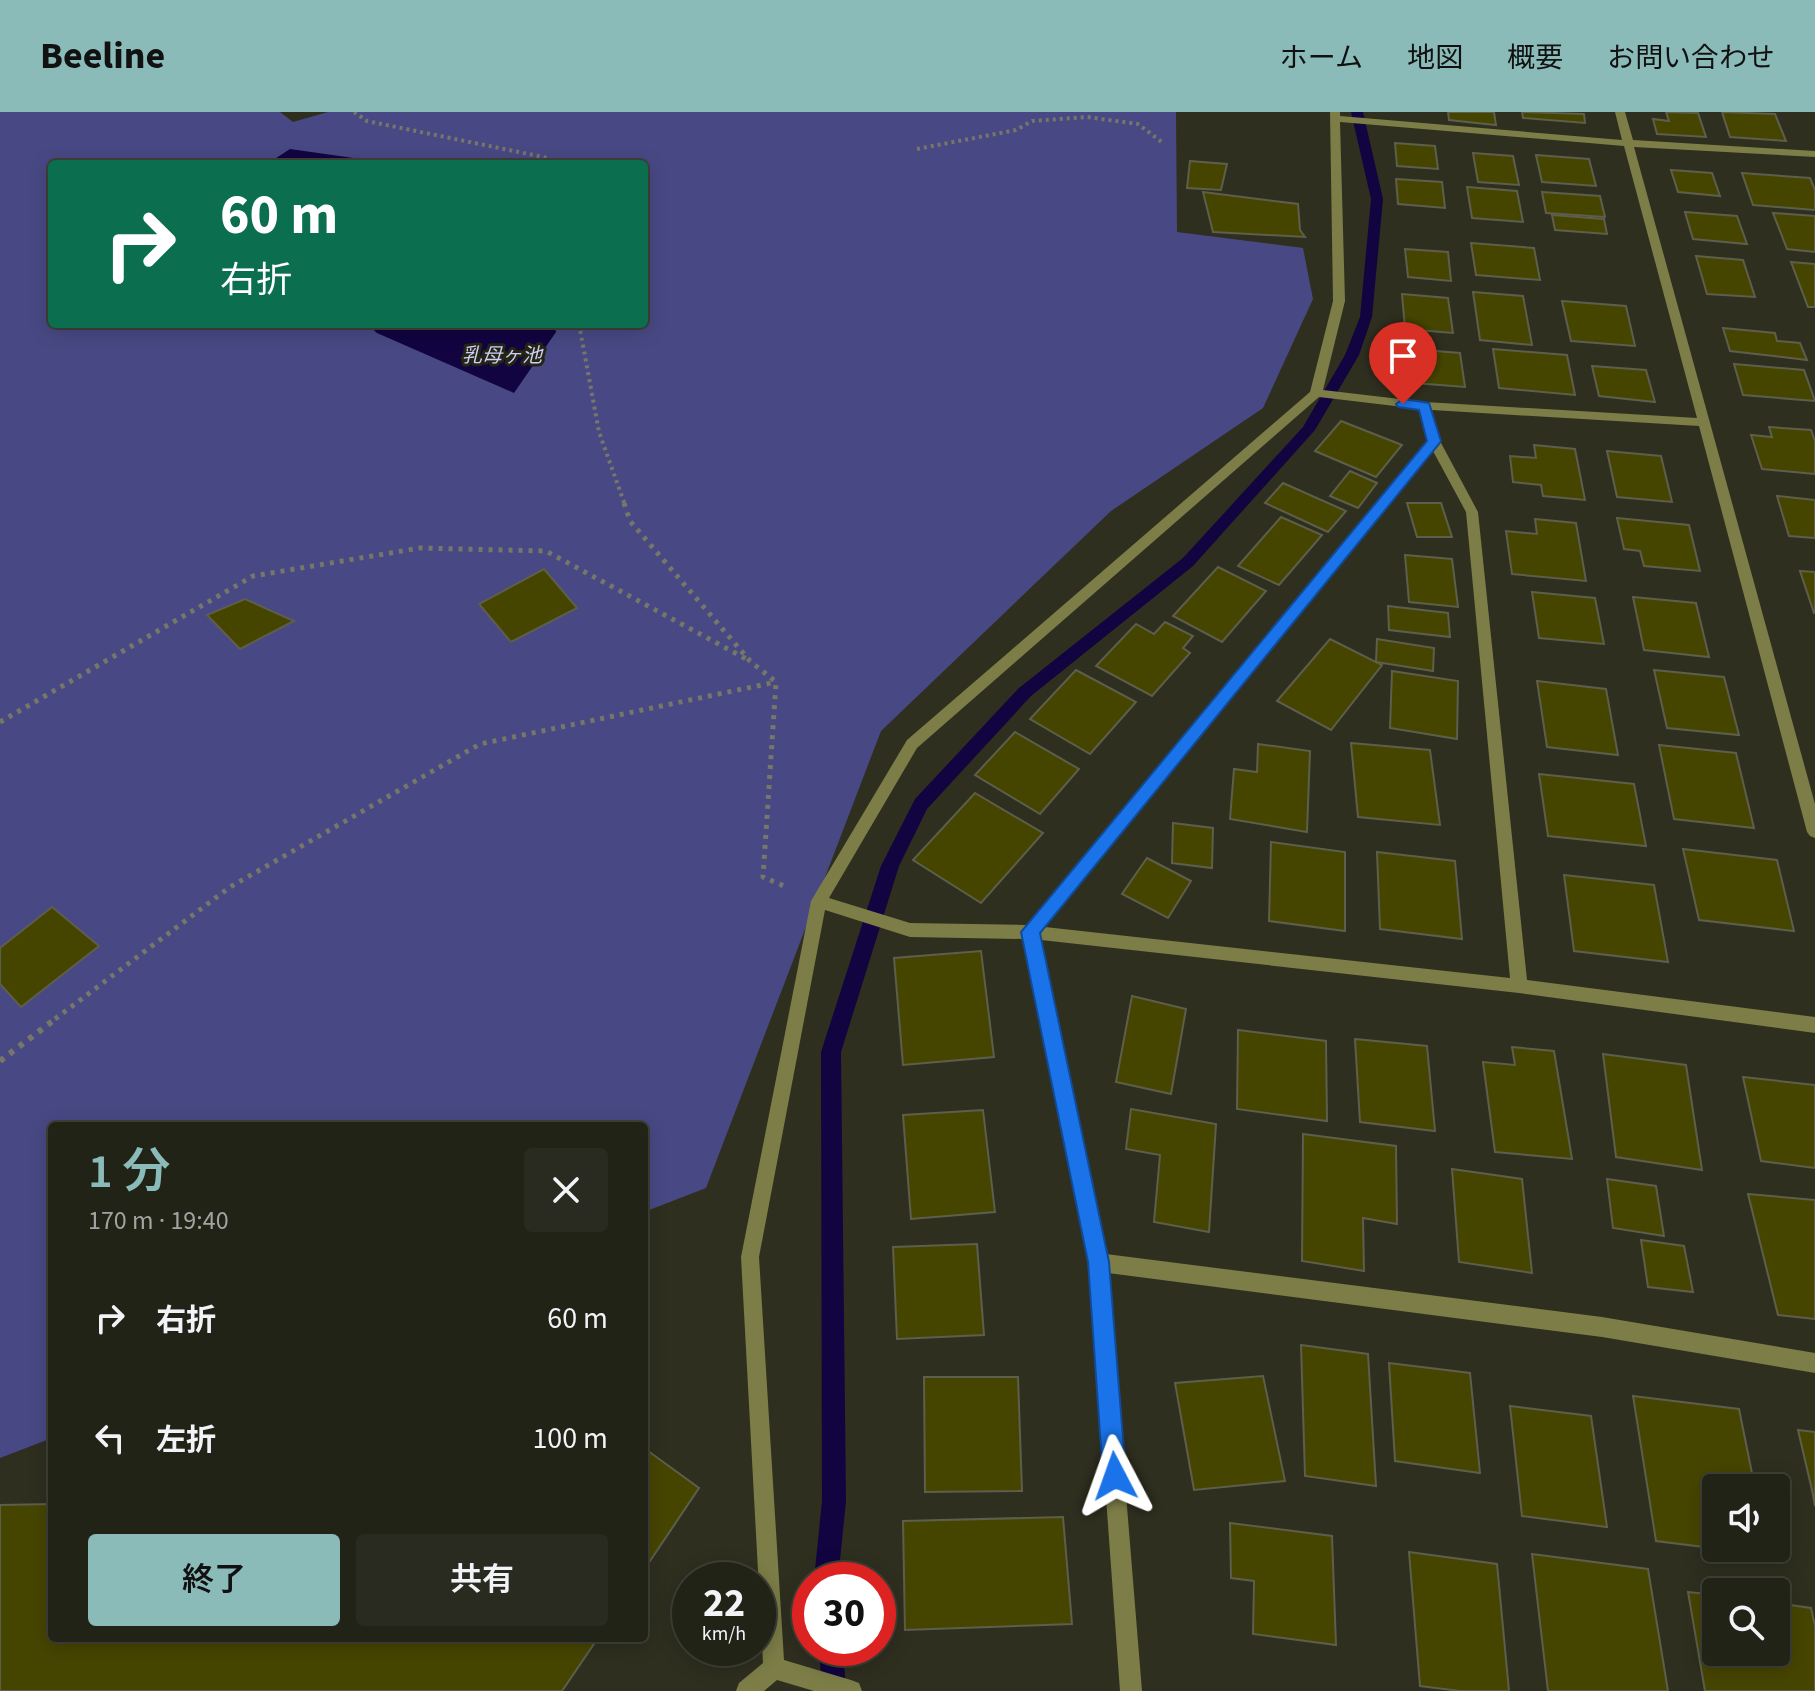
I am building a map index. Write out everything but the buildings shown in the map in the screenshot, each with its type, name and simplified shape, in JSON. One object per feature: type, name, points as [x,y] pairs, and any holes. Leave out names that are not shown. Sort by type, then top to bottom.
[{"type":"street","points":[[1620,112],[1815,832]]},
{"type":"street","points":[[774,1668],[750,1257],[819,901],[912,744],[1318,393],[1339,301],[1336,117],[1626,143],[1815,154]]},
{"type":"street","points":[[1318,393],[1425,406],[1702,422]]},
{"type":"street","points":[[1425,406],[1434,441],[1472,512],[1519,986]]},
{"type":"street","points":[[1031,932],[1434,441]]},
{"type":"street","points":[[819,901],[910,930],[1031,932],[1519,986],[1815,1025]]},
{"type":"street","points":[[1031,932],[1098,1262],[1131,1691]]},
{"type":"street","points":[[1098,1262],[1602,1327],[1815,1363]]},
{"type":"street","points":[[747,1691],[774,1668]]},
{"type":"street","points":[[774,1668],[851,1691]]},
{"type":"path","points":[[354,112],[367,121],[549,160]]},
{"type":"path","points":[[917,149],[1016,130],[1032,121],[1087,117],[1138,124],[1163,143]]},
{"type":"path","points":[[580,328],[599,432],[630,521],[750,661],[776,682]]},
{"type":"path","points":[[0,722],[253,576],[420,548],[546,551],[750,661]]},
{"type":"path","points":[[776,682],[763,877],[819,901]]},
{"type":"path","points":[[0,1061],[230,887],[480,744],[776,682]]},
{"type":"shaded area","points":[[0,112],[280,112],[293,122],[328,112],[1176,112],[1177,232],[1303,248],[1313,299],[1263,408],[1111,511],[881,731],[706,1188],[648,1210],[648,1122],[48,1122],[48,1440],[0,1458]]},
{"type":"water","points":[[290,149],[368,160],[273,160]]},
{"type":"water","name":"乳母ヶ池","points":[[371,328],[555,328],[556,332],[514,393]]},
{"type":"waterway","points":[[828,1562],[834,1501],[831,1052],[890,866],[921,804],[1025,692],[1188,562],[1308,430],[1352,355],[1366,317],[1377,199],[1357,112]]},
{"type":"waterway","points":[[832,1666],[834,1691]]},
{"type":"route","points":[[1115,1476],[1098,1262],[1031,932],[1434,441],[1425,406],[1403,404]]}]
